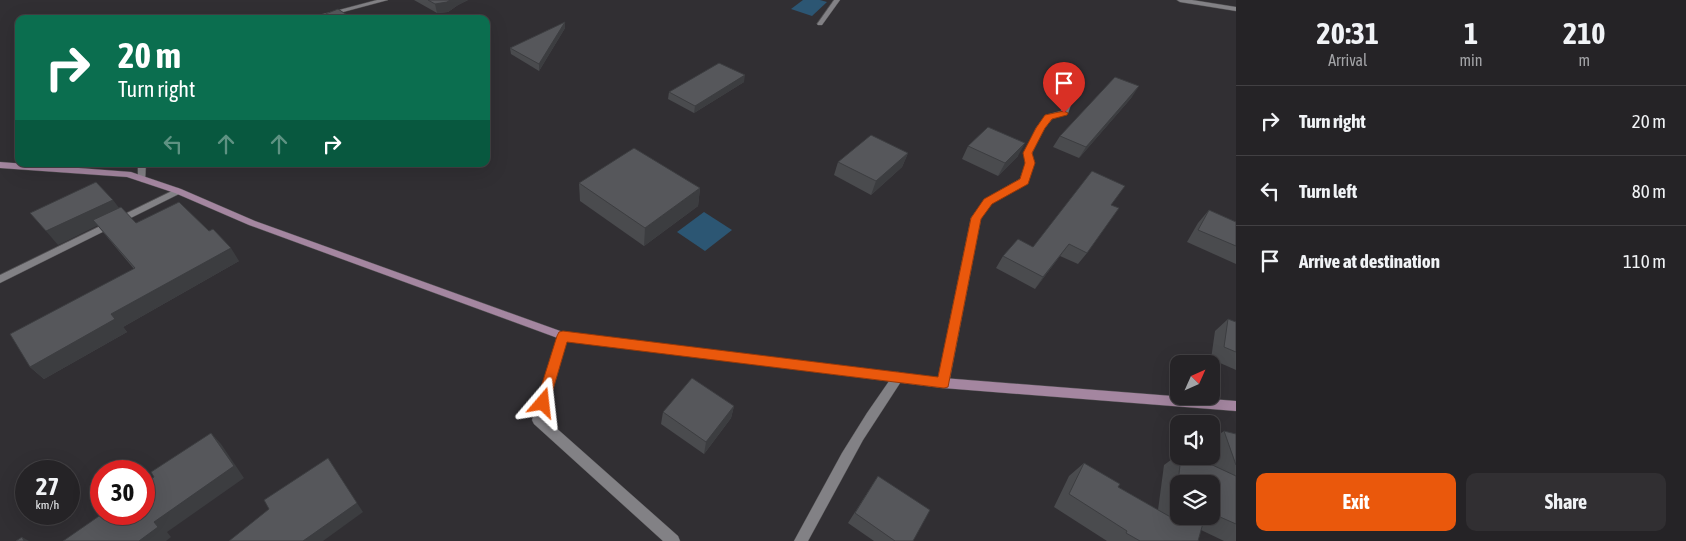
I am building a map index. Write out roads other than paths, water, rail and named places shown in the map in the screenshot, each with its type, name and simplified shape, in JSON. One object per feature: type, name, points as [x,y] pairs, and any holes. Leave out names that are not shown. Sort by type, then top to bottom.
[{"type":"main road","points":[[0,165],[15,166]]},
{"type":"main road","points":[[28,167],[128,174],[178,191],[252,223],[563,336],[944,383],[1236,406]]},
{"type":"street","points":[[324,15],[385,0]]},
{"type":"street","points":[[820,24],[837,0]]},
{"type":"street","points":[[1180,0],[1236,9]]},
{"type":"street","points":[[944,383],[976,218],[988,202],[1024,181],[1030,163],[1028,153],[1040,128],[1049,117],[1064,113],[1069,99],[1066,92]]},
{"type":"street","points":[[142,167],[142,179]]},
{"type":"street","points":[[0,279],[178,191]]},
{"type":"street","points":[[563,336],[538,420],[673,541]]},
{"type":"street","points":[[802,541],[832,480],[878,403],[898,377]]},
{"type":"water","points":[[803,0],[827,2],[812,16],[791,9]]},
{"type":"water","points":[[704,212],[732,230],[705,251],[677,232]]}]
